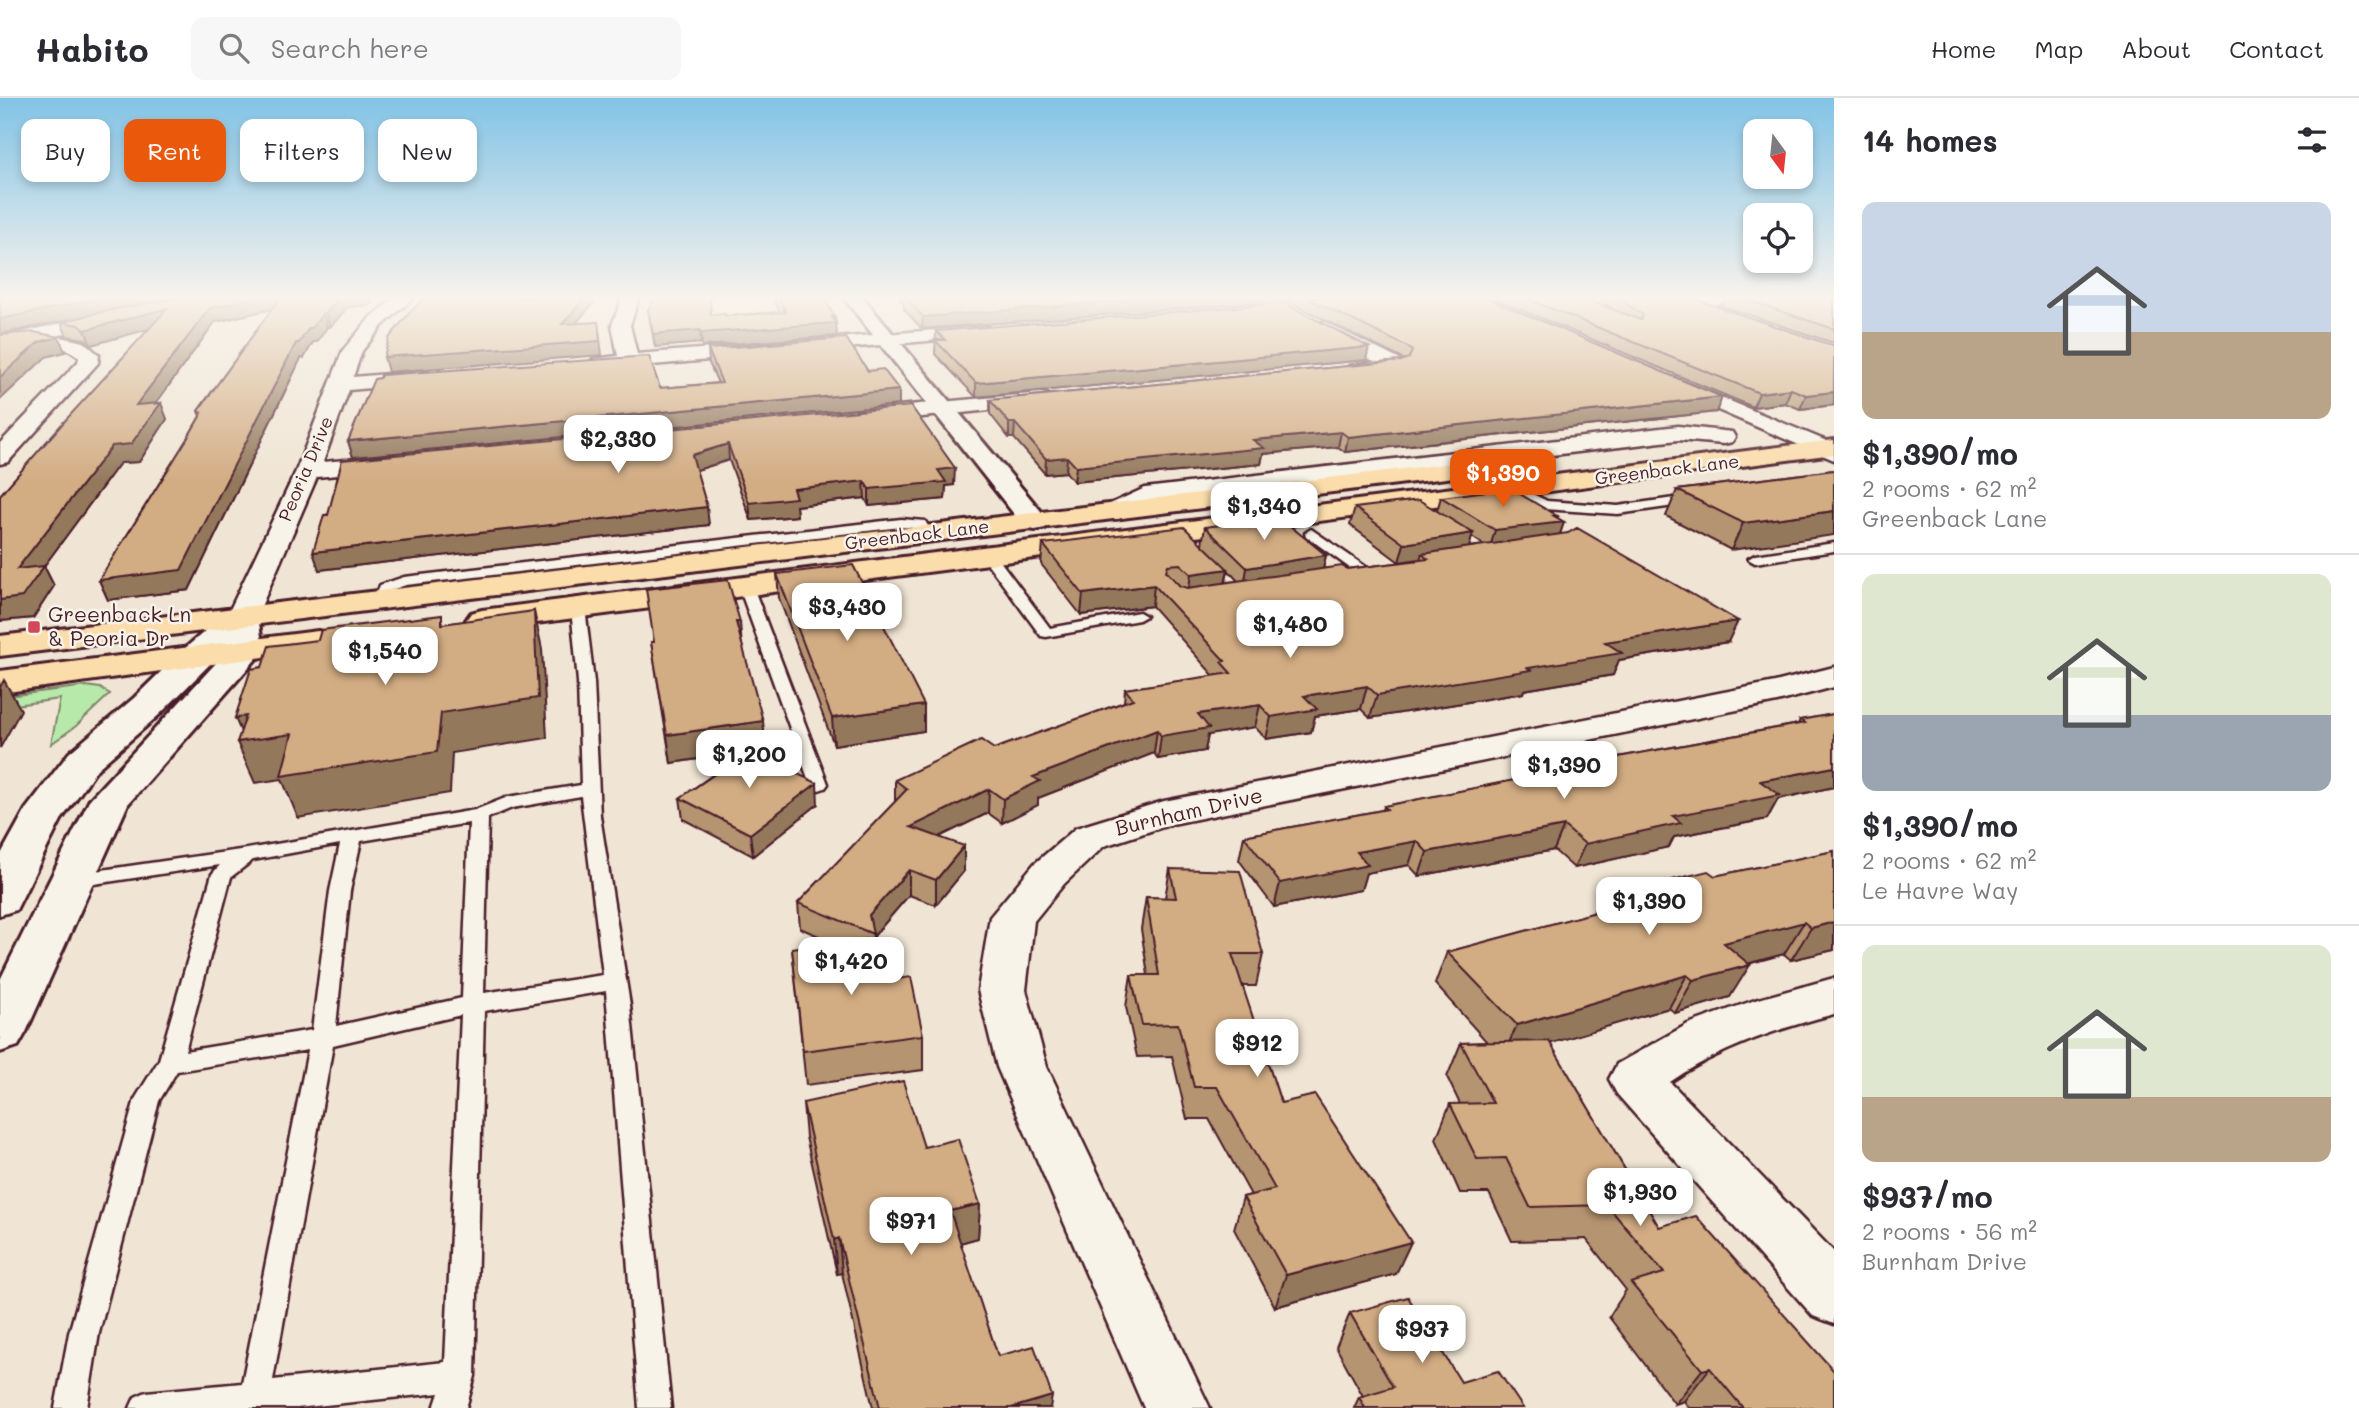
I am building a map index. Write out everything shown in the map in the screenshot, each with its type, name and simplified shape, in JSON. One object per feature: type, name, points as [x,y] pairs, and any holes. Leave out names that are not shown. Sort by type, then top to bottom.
[{"type":"main road","name":"Greenback Lane","points":[[244,633],[382,599],[1035,522],[1779,429],[1829,443]]},
{"type":"main road","name":"Greenback Lane","points":[[454,624],[989,556],[1183,537],[1414,507],[1829,443]]},
{"type":"main road","points":[[989,556],[1035,522]]},
{"type":"main road","name":"Greenback Lane","points":[[0,646],[244,633],[345,638]]},
{"type":"main road","points":[[0,682],[195,657]]},
{"type":"street","points":[[0,457],[86,367],[90,359]]},
{"type":"street","name":"Peoria Drive","points":[[244,633],[350,359]]},
{"type":"street","points":[[574,365],[640,359]]},
{"type":"street","points":[[903,359],[1035,522]]},
{"type":"street","points":[[1343,371],[1397,366],[1384,359]]},
{"type":"street","points":[[341,384],[436,376]]},
{"type":"street","points":[[1657,377],[1779,429]]},
{"type":"street","points":[[845,418],[1057,398]]},
{"type":"street","points":[[308,471],[406,461]]},
{"type":"street","points":[[2,889],[41,818],[83,761],[147,706],[195,657],[244,633]]},
{"type":"street","points":[[0,1032],[110,799],[244,633]]},
{"type":"street","name":"Burnham Drive","points":[[1177,1408],[1022,1067],[1002,990],[1012,917],[1049,874],[1090,837],[1164,813],[1777,692],[1834,677]]},
{"type":"street","points":[[1834,996],[1769,1012],[1712,1033],[1661,1060],[1635,1079],[1834,1295]]},
{"type":"lane","points":[[1516,490],[1544,505],[1618,510],[1710,497]]},
{"type":"lane","points":[[1311,533],[1374,573],[1341,578]]},
{"type":"lane","points":[[1755,559],[1834,547]]},
{"type":"lane","points":[[989,556],[1046,633],[1139,616]]},
{"type":"lane","points":[[746,587],[819,784]]},
{"type":"lane","points":[[578,608],[586,682],[591,816],[615,981],[655,1408]]},
{"type":"lane","points":[[70,881],[247,855],[479,815],[508,803],[590,789]]},
{"type":"lane","points":[[450,1408],[460,1376],[479,815]]},
{"type":"lane","points":[[255,1396],[329,1001],[340,891],[352,836]]},
{"type":"lane","points":[[71,1408],[84,1333],[148,1099],[170,1063],[222,874],[247,855]]},
{"type":"lane","points":[[170,1063],[322,1038],[472,1004],[615,981]]},
{"type":"lane","points":[[146,1408],[460,1376]]},
{"type":"green space","points":[[86,686],[100,688],[110,694],[76,726],[51,744],[60,699],[0,707],[0,697]]},
{"type":"building","points":[[0,359],[20,359],[0,377]]},
{"type":"building","points":[[121,359],[171,359],[136,405],[161,403],[131,444],[112,446],[17,569],[44,566],[22,597],[0,600],[0,495]]},
{"type":"building","points":[[236,359],[288,359],[181,570],[99,580],[187,439],[202,413],[198,411]]},
{"type":"building","points":[[605,359],[650,359],[660,388],[722,383],[712,359],[860,359],[868,371],[883,369],[899,390],[348,441],[374,379],[380,378],[381,375]]},
{"type":"building","points":[[953,359],[1237,359],[976,383]]},
{"type":"building","points":[[1632,359],[1722,397],[1348,437],[1341,432],[1253,440],[1264,448],[1076,467],[1067,457],[1046,459],[1015,423],[1009,423],[990,400],[1401,361]]},
{"type":"building","points":[[1676,359],[1834,359],[1834,392],[1806,395],[1791,389],[1759,393]]},
{"type":"building","points":[[911,406],[955,468],[938,470],[946,482],[869,489],[864,481],[793,489],[796,498],[749,503],[728,444],[692,455],[707,507],[313,552],[324,515],[328,515],[342,460]]},
{"type":"building","points":[[1834,470],[1834,511],[1743,523],[1677,490]]},
{"type":"building","points":[[1510,488],[1564,522],[1495,530],[1441,497]]},
{"type":"building","points":[[1419,500],[1473,533],[1404,544],[1355,508]]},
{"type":"building","points":[[1279,517],[1326,555],[1247,568],[1205,527]]},
{"type":"building","points":[[1184,527],[1228,569],[1191,574],[1180,564],[1168,565],[1166,571],[1180,586],[1188,588],[1342,566],[1347,569],[1428,559],[1422,554],[1568,533],[1577,528],[1738,621],[1605,642],[1622,653],[1528,668],[1531,670],[1377,695],[1367,686],[1304,696],[1317,709],[1271,717],[1260,705],[1198,714],[1209,728],[1161,736],[1157,730],[1033,777],[1040,781],[1003,799],[989,789],[911,827],[964,846],[936,880],[909,870],[869,915],[873,934],[798,903],[907,789],[895,780],[981,740],[994,749],[1133,699],[1125,689],[1231,673],[1221,662],[1225,661],[1154,585],[1083,594],[1043,544]]},
{"type":"building","points":[[853,565],[924,705],[832,718],[777,574]]},
{"type":"building","points":[[728,580],[740,622],[736,622],[763,721],[667,735],[651,642],[654,642],[646,589]]},
{"type":"building","points":[[534,611],[538,698],[441,713],[437,752],[281,776],[292,734],[237,742],[246,716],[235,718],[251,669],[262,667],[269,646],[318,640],[321,630],[442,615],[442,624]]},
{"type":"building","points":[[1834,714],[1834,767],[1760,781],[1780,795],[1673,816],[1681,823],[1585,844],[1564,826],[1427,852],[1417,841],[1357,852],[1368,865],[1280,883],[1244,836],[1387,809],[1384,806],[1615,760],[1613,758],[1805,723],[1800,720]]},
{"type":"building","points":[[767,738],[774,763],[817,783],[750,834],[680,798]]},
{"type":"building","points":[[1834,851],[1834,922],[1811,928],[1804,922],[1724,943],[1750,965],[1693,980],[1687,975],[1517,1025],[1447,952],[1611,908],[1600,898],[1708,871],[1715,876]]},
{"type":"building","points":[[1170,869],[1240,871],[1263,954],[1232,954],[1281,1103],[1315,1095],[1411,1242],[1286,1275],[1243,1197],[1275,1189],[1217,1087],[1194,1087],[1178,1024],[1142,1025],[1131,975],[1159,975],[1146,897],[1176,898]]},
{"type":"building","points":[[875,938],[883,981],[911,977],[923,1035],[803,1051],[792,948]]},
{"type":"building","points":[[1549,1041],[1659,1227],[1696,1216],[1834,1371],[1834,1408],[1743,1408],[1710,1368],[1702,1370],[1631,1283],[1664,1273],[1607,1205],[1530,1207],[1506,1158],[1477,1159],[1450,1104],[1493,1103],[1461,1043]]},
{"type":"building","points":[[903,1081],[924,1147],[958,1139],[980,1204],[950,1211],[998,1356],[1034,1346],[1052,1396],[1011,1408],[880,1408],[839,1238],[834,1240],[803,1103]]},
{"type":"building","points":[[1408,1297],[1461,1382],[1498,1371],[1523,1408],[1365,1408],[1359,1397],[1393,1387],[1350,1313]]},
{"type":"place","name":"Greenback Ln & Peoria Dr","points":[[34,627]]}]
